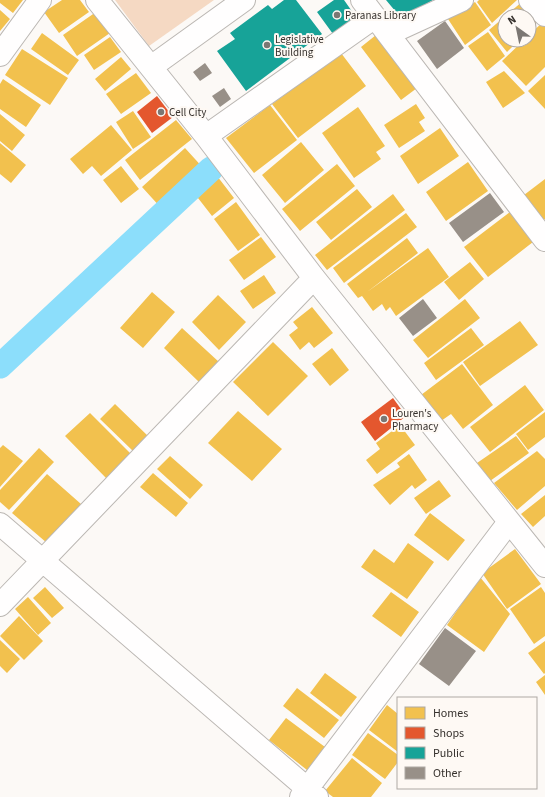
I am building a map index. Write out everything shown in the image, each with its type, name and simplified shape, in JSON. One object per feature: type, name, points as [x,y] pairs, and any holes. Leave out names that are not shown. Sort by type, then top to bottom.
[{"type":"street","points":[[0,55],[40,0]]},
{"type":"street","points":[[98,0],[206,136],[314,278],[545,566]]},
{"type":"street","points":[[151,67],[244,0]]},
{"type":"street","points":[[362,0],[545,240]]},
{"type":"street","points":[[388,34],[462,0]]},
{"type":"street","points":[[530,0],[545,15]]},
{"type":"street","points":[[206,136],[375,17]]},
{"type":"street","points":[[0,605],[314,278]]},
{"type":"street","points":[[0,524],[308,794],[509,522]]},
{"type":"shaded area","points":[[115,0],[214,0],[149,46]]},
{"type":"building: Homes","points":[[0,0],[23,0],[13,13],[0,3]]},
{"type":"building: Homes","points":[[62,0],[80,0],[89,12],[59,33],[44,12]]},
{"type":"building: Homes","points":[[479,0],[517,0],[508,8],[497,8],[497,18],[492,23],[477,2]]},
{"type":"building: Homes","points":[[523,1],[530,8],[515,8]]},
{"type":"building: Homes","points":[[475,2],[491,25],[465,45],[448,19]]},
{"type":"building: Homes","points":[[0,10],[10,19],[0,31]]},
{"type":"building: Homes","points":[[96,12],[110,33],[77,56],[63,35]]},
{"type":"building: Homes","points":[[543,22],[545,24],[545,67],[526,86],[502,61],[516,48],[537,48],[537,28]]},
{"type":"building: Homes","points":[[497,23],[497,40],[489,30]]},
{"type":"building: Homes","points":[[488,32],[497,45],[497,48],[499,48],[505,56],[487,71],[468,46]]},
{"type":"building: Homes","points":[[42,33],[79,60],[68,75],[31,49]]},
{"type":"building: Homes","points":[[376,35],[417,88],[401,100],[361,47]]},
{"type":"building: Homes","points":[[110,37],[121,52],[94,70],[84,55]]},
{"type":"building: Homes","points":[[504,48],[511,48],[507,52]]},
{"type":"building: Homes","points":[[22,49],[68,78],[50,105],[5,75]]},
{"type":"building: Homes","points":[[341,53],[366,86],[298,138],[272,104]]},
{"type":"building: Homes","points":[[121,57],[131,69],[105,91],[95,79]]},
{"type":"building: Homes","points":[[504,71],[525,93],[503,108],[486,82]]},
{"type":"building: Homes","points":[[136,73],[151,93],[121,114],[106,94]]},
{"type":"building: Homes","points":[[545,75],[545,109],[528,91]]},
{"type":"building: Homes","points":[[3,79],[41,105],[26,127],[0,109],[0,84]]},
{"type":"building: Homes","points":[[416,104],[425,118],[419,122],[425,131],[399,148],[384,125]]},
{"type":"building: Homes","points":[[270,105],[297,140],[254,173],[226,138]]},
{"type":"building: Homes","points":[[358,107],[385,146],[376,152],[381,159],[354,178],[322,133]]},
{"type":"building: Homes","points":[[133,111],[151,137],[133,149],[116,122]]},
{"type":"building: Homes","points":[[0,114],[25,135],[12,151],[0,141]]},
{"type":"building: Homes","points":[[176,120],[192,139],[140,180],[125,160]]},
{"type":"building: Homes","points":[[111,125],[132,150],[101,176],[92,166],[83,174],[70,159]]},
{"type":"building: Homes","points":[[440,128],[459,156],[418,184],[400,156]]},
{"type":"building: Homes","points":[[301,142],[324,170],[285,203],[262,175]]},
{"type":"building: Homes","points":[[0,143],[26,165],[11,183],[0,174]]},
{"type":"building: Homes","points":[[185,148],[205,170],[162,209],[142,187]]},
{"type":"building: Homes","points":[[468,162],[488,191],[446,221],[426,192]]},
{"type":"building: Homes","points":[[337,164],[355,186],[300,231],[282,209]]},
{"type":"building: Homes","points":[[121,166],[139,189],[121,203],[103,180]]},
{"type":"building: Homes","points":[[214,172],[234,198],[212,216],[191,189]]},
{"type":"building: Homes","points":[[545,179],[545,219],[544,220],[524,195]]},
{"type":"building: Homes","points":[[357,189],[372,207],[331,240],[316,222]]},
{"type":"building: Homes","points":[[393,194],[405,210],[327,270],[315,255]]},
{"type":"building: Homes","points":[[236,202],[260,235],[238,251],[214,219]]},
{"type":"building: Homes","points":[[510,212],[533,242],[488,277],[464,247]]},
{"type":"building: Homes","points":[[406,213],[417,227],[344,283],[333,268]]},
{"type":"building: Homes","points":[[261,237],[276,257],[244,280],[229,260]]},
{"type":"building: Homes","points":[[407,238],[418,253],[367,292],[428,248],[449,277],[396,316],[390,307],[386,311],[382,304],[373,311],[362,296],[358,298],[347,284]]},
{"type":"building: Homes","points":[[470,262],[484,279],[459,300],[444,282]]},
{"type":"building: Homes","points":[[264,275],[276,293],[253,309],[240,291]]},
{"type":"building: Homes","points":[[152,292],[175,312],[143,348],[120,328]]},
{"type":"building: Homes","points":[[218,295],[246,322],[219,350],[192,322]]},
{"type":"building: Homes","points":[[465,299],[480,318],[428,358],[413,340]]},
{"type":"building: Homes","points":[[312,307],[333,333],[314,348],[309,342],[300,350],[289,335],[298,328],[293,322]]},
{"type":"building: Homes","points":[[520,321],[538,345],[480,386],[463,362]]},
{"type":"building: Homes","points":[[182,328],[219,362],[200,383],[164,348]]},
{"type":"building: Homes","points":[[471,328],[484,345],[436,380],[424,363]]},
{"type":"building: Homes","points":[[273,342],[308,376],[268,416],[233,382]]},
{"type":"building: Homes","points":[[332,348],[349,370],[330,386],[312,364]]},
{"type":"building: Homes","points":[[462,364],[493,405],[463,429],[451,414],[441,421],[421,395]]},
{"type":"building: Homes","points":[[525,385],[544,410],[490,452],[470,427]]},
{"type":"building: Homes","points":[[115,404],[149,437],[135,453],[100,419]]},
{"type":"building: Homes","points":[[238,411],[282,449],[252,481],[208,443]]},
{"type":"building: Homes","points":[[545,412],[545,437],[528,450],[516,434]]},
{"type":"building: Homes","points":[[90,413],[131,454],[106,478],[65,436]]},
{"type":"building: Homes","points":[[400,425],[415,445],[377,474],[366,460],[380,449],[376,443]]},
{"type":"building: Homes","points":[[516,436],[529,453],[490,481],[477,463]]},
{"type":"building: Homes","points":[[3,445],[23,461],[0,487],[0,448]]},
{"type":"building: Homes","points":[[39,448],[54,462],[9,510],[0,502],[0,490]]},
{"type":"building: Homes","points":[[537,451],[545,459],[545,486],[517,510],[494,483]]},
{"type":"building: Homes","points":[[409,454],[427,480],[415,489],[412,485],[390,505],[373,485],[400,467],[397,463]]},
{"type":"building: Homes","points":[[170,456],[203,485],[190,499],[157,469]]},
{"type":"building: Homes","points":[[153,473],[188,503],[176,517],[140,487]]},
{"type":"building: Homes","points":[[47,474],[81,504],[47,543],[12,513]]},
{"type":"building: Homes","points":[[439,480],[451,496],[426,514],[414,498]]},
{"type":"building: Homes","points":[[545,495],[545,516],[533,527],[521,514]]},
{"type":"building: Homes","points":[[430,513],[465,540],[448,561],[414,535]]},
{"type":"building: Homes","points":[[408,543],[434,562],[407,599],[361,567],[374,549],[394,563]]},
{"type":"building: Homes","points":[[515,549],[541,584],[507,609],[482,573]]},
{"type":"building: Homes","points":[[480,577],[510,614],[484,652],[447,625]]},
{"type":"building: Homes","points":[[45,587],[64,608],[52,618],[33,598]]},
{"type":"building: Homes","points":[[541,587],[545,593],[545,636],[534,644],[510,609]]},
{"type":"building: Homes","points":[[391,592],[419,612],[401,637],[372,616]]},
{"type":"building: Homes","points":[[28,597],[51,623],[38,635],[15,609]]},
{"type":"building: Homes","points":[[19,616],[43,641],[24,660],[0,636]]},
{"type":"building: Homes","points":[[0,640],[20,659],[7,673],[0,666]]},
{"type":"building: Homes","points":[[545,641],[545,673],[544,674],[528,653]]},
{"type":"building: Homes","points":[[325,673],[357,697],[341,717],[310,693]]},
{"type":"building: Homes","points":[[545,675],[545,695],[536,682]]},
{"type":"building: Homes","points":[[297,688],[339,720],[324,738],[283,706]]},
{"type":"building: Homes","points":[[387,705],[397,713],[397,751],[369,730]]},
{"type":"building: Homes","points":[[286,718],[325,747],[307,770],[269,740]]},
{"type":"building: Homes","points":[[368,733],[397,754],[397,763],[385,779],[352,755]]},
{"type":"building: Homes","points":[[352,758],[382,783],[371,797],[333,797],[325,791]]},
{"type":"building: Shops","points":[[157,96],[173,117],[152,133],[137,112]]},
{"type":"building: Shops","name":"Louren's Pharmacy","points":[[393,398],[406,416],[375,441],[361,422]]},
{"type":"building: Public","name":"Legislative Building","points":[[284,0],[296,0],[322,34],[246,91],[217,51],[235,39],[230,33],[268,5],[272,9]]},
{"type":"building: Public","name":"Paranas Library","points":[[334,0],[344,0],[356,17],[333,34],[317,12]]},
{"type":"building: Public","points":[[386,0],[433,0],[401,18]]},
{"type":"building: Other","points":[[445,21],[464,48],[437,69],[417,41]]},
{"type":"building: Other","points":[[205,63],[212,73],[200,81],[193,72]]},
{"type":"building: Other","points":[[224,88],[231,99],[220,107],[212,96]]},
{"type":"building: Other","points":[[490,193],[504,212],[463,242],[449,223]]},
{"type":"building: Other","points":[[423,299],[437,318],[413,336],[399,318]]},
{"type":"building: Other","points":[[445,628],[476,651],[449,686],[419,664]]},
{"type":"waterway","points":[[0,366],[211,169]]},
{"type":"place","name":"Paranas Library","points":[[337,15]]},
{"type":"place","name":"Legislative Building","points":[[267,45]]},
{"type":"place","name":"Cell City","points":[[161,112]]},
{"type":"place","name":"Louren's Pharmacy","points":[[384,419]]}]
